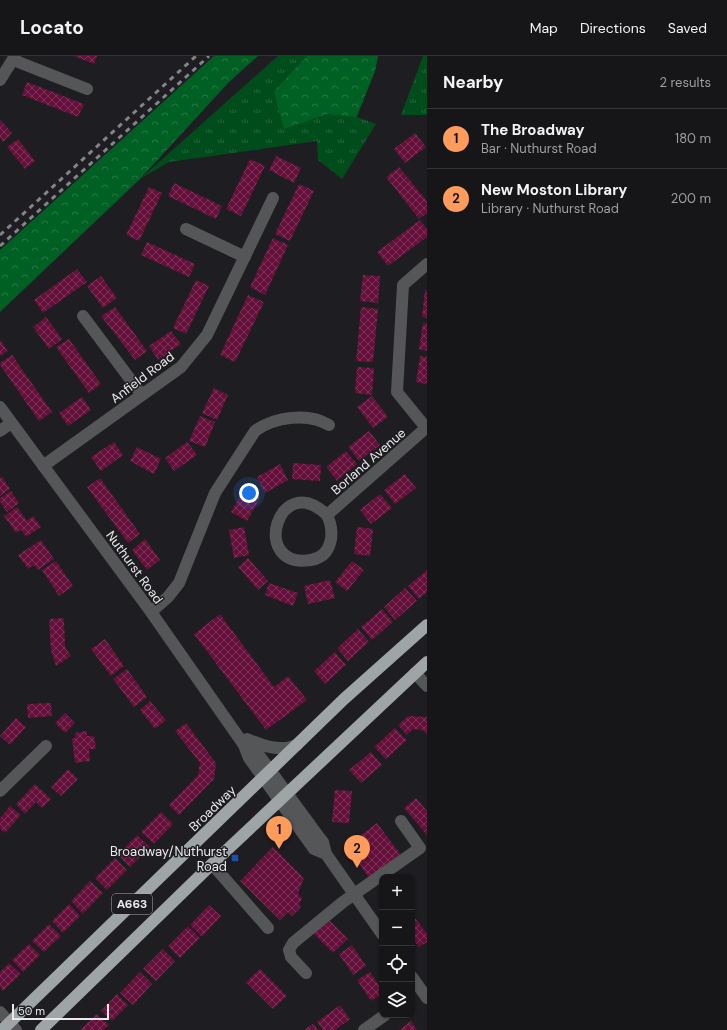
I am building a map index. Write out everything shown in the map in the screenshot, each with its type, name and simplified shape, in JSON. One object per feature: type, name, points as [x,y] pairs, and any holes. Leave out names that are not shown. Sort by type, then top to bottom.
[{"type":"highway","name":"Broadway","points":[[10,1027],[266,774],[344,699],[427,625]]},
{"type":"highway","name":"A663","points":[[41,1030],[212,864],[427,662]]},
{"type":"street","points":[[0,80],[14,58],[87,89]]},
{"type":"street","name":"Anfield Road","points":[[43,466],[181,367],[207,335],[273,198]]},
{"type":"street","points":[[186,229],[245,257]]},
{"type":"street","points":[[427,264],[403,285],[397,392],[427,429]]},
{"type":"street","points":[[83,316],[142,395]]},
{"type":"street","name":"Nuthurst Road","points":[[0,407],[150,612],[244,744],[249,758],[266,774],[283,797],[323,842],[326,854],[379,930]]},
{"type":"street","points":[[150,612],[168,597],[179,583],[215,493],[255,431],[263,425],[279,420],[293,418],[319,420],[329,425]]},
{"type":"street","points":[[0,432],[11,423]]},
{"type":"street","name":"Borland Avenue","points":[[327,515],[427,429]]},
{"type":"street","points":[[300,503],[310,504],[320,508],[327,515],[333,530],[331,542],[324,552],[314,559],[302,561],[293,559],[281,550],[276,541],[275,527],[281,514],[288,507],[300,503]]},
{"type":"street","points":[[415,673],[427,686]]},
{"type":"street","points":[[236,733],[257,744],[274,748],[287,748],[297,745]]},
{"type":"street","points":[[0,791],[46,746]]},
{"type":"street","points":[[306,974],[291,957],[289,950],[293,943],[353,894],[420,848],[401,821]]},
{"type":"street","points":[[212,864],[268,928]]},
{"type":"street","points":[[415,982],[422,995]]},
{"type":"street","points":[[0,1012],[10,1027]]},
{"type":"street","points":[[364,1030],[381,1018]]},
{"type":"green space","points":[[214,56],[258,56],[229,82],[140,179],[0,312],[0,250]]},
{"type":"green space","points":[[278,56],[378,56],[375,71],[357,117],[376,124],[342,179],[318,160],[317,141],[169,162],[140,179]]},
{"type":"green space","points":[[307,56],[378,56],[375,71],[356,117],[327,114],[284,129],[274,91]]},
{"type":"green space","points":[[423,56],[427,56],[427,115],[401,115]]},
{"type":"building","points":[[74,56],[97,56],[94,64]]},
{"type":"building","points":[[27,82],[84,104],[78,117],[22,95]]},
{"type":"building","points":[[0,120],[12,133],[3,142],[0,138]]},
{"type":"building","points":[[415,133],[426,147],[405,163],[394,149]]},
{"type":"building","points":[[18,139],[35,161],[25,169],[7,147]]},
{"type":"building","points":[[276,156],[301,168],[294,183],[269,170]]},
{"type":"building","points":[[250,159],[265,166],[241,216],[226,209]]},
{"type":"building","points":[[399,167],[427,201],[427,213],[419,219],[386,177]]},
{"type":"building","points":[[174,183],[222,206],[216,219],[168,196]]},
{"type":"building","points":[[299,184],[314,191],[290,241],[275,234]]},
{"type":"building","points":[[149,187],[162,193],[139,241],[126,235]]},
{"type":"building","points":[[420,220],[427,229],[427,237],[388,266],[377,252]]},
{"type":"building","points":[[273,238],[288,245],[265,295],[250,287]]},
{"type":"building","points":[[147,242],[195,264],[189,277],[141,255]]},
{"type":"building","points":[[77,269],[87,282],[43,313],[34,300]]},
{"type":"building","points":[[363,275],[380,276],[378,303],[360,301]]},
{"type":"building","points":[[101,276],[117,298],[103,308],[87,286]]},
{"type":"building","points":[[196,280],[209,286],[186,334],[173,328]]},
{"type":"building","points":[[425,290],[427,291],[427,318],[422,317]]},
{"type":"building","points":[[248,295],[264,302],[235,362],[220,355]]},
{"type":"building","points":[[115,307],[147,351],[135,360],[101,316]]},
{"type":"building","points":[[361,307],[378,309],[373,362],[356,361]]},
{"type":"building","points":[[46,317],[62,339],[49,349],[33,327]]},
{"type":"building","points":[[423,323],[427,323],[427,351],[419,349]]},
{"type":"building","points":[[171,331],[181,344],[158,360],[149,346]]},
{"type":"building","points":[[69,339],[101,384],[89,393],[56,347]]},
{"type":"building","points":[[0,340],[8,351],[0,356]]},
{"type":"building","points":[[12,355],[52,412],[39,421],[0,365],[0,363]]},
{"type":"building","points":[[420,356],[427,357],[427,384],[416,382]]},
{"type":"building","points":[[357,367],[374,368],[372,395],[355,393]]},
{"type":"building","points":[[214,388],[228,395],[217,420],[202,413]]},
{"type":"building","points":[[372,396],[388,417],[373,428],[357,407]]},
{"type":"building","points":[[82,397],[91,410],[68,426],[59,413]]},
{"type":"building","points":[[200,416],[215,422],[205,447],[189,441]]},
{"type":"building","points":[[369,431],[380,445],[359,461],[348,447]]},
{"type":"building","points":[[114,442],[123,455],[101,471],[91,457]]},
{"type":"building","points":[[187,442],[197,455],[174,471],[165,458]]},
{"type":"building","points":[[137,447],[161,459],[154,474],[130,461]]},
{"type":"building","points":[[346,451],[357,464],[337,481],[326,467]]},
{"type":"building","points":[[293,463],[321,465],[320,481],[292,479]]},
{"type":"building","points":[[280,464],[288,480],[265,493],[257,477]]},
{"type":"building","points":[[405,474],[416,488],[395,504],[384,490]]},
{"type":"building","points":[[2,477],[10,489],[0,496],[0,478]]},
{"type":"building","points":[[100,478],[140,534],[128,543],[87,487]]},
{"type":"building","points":[[244,489],[260,498],[247,521],[231,512]]},
{"type":"building","points":[[11,491],[19,503],[7,512],[0,502],[0,498]]},
{"type":"building","points":[[380,494],[392,508],[371,524],[360,510]]},
{"type":"building","points":[[17,507],[27,521],[33,516],[41,527],[26,537],[21,530],[16,533],[4,516]]},
{"type":"building","points":[[244,527],[249,555],[234,558],[229,530]]},
{"type":"building","points":[[357,527],[373,529],[370,556],[354,554]]},
{"type":"building","points":[[145,539],[160,560],[147,570],[132,550]]},
{"type":"building","points":[[41,540],[54,559],[38,570],[34,565],[28,569],[18,555]]},
{"type":"building","points":[[248,558],[268,581],[258,590],[238,567]]},
{"type":"building","points":[[56,561],[73,586],[59,596],[42,570]]},
{"type":"building","points":[[352,561],[364,570],[347,591],[335,582]]},
{"type":"building","points":[[427,570],[427,592],[419,599],[408,586]]},
{"type":"building","points":[[330,580],[335,598],[308,604],[304,586]]},
{"type":"building","points":[[269,583],[298,593],[293,606],[265,595]]},
{"type":"building","points":[[405,588],[417,601],[395,620],[384,607]]},
{"type":"building","points":[[382,609],[393,622],[372,640],[361,627]]},
{"type":"building","points":[[220,614],[274,687],[288,676],[307,700],[266,730],[194,634]]},
{"type":"building","points":[[64,618],[65,647],[71,656],[56,666],[51,650],[49,619]]},
{"type":"building","points":[[358,629],[369,642],[348,661],[337,648]]},
{"type":"building","points":[[105,639],[124,666],[111,676],[91,649]]},
{"type":"building","points":[[335,652],[346,665],[325,684],[314,671]]},
{"type":"building","points":[[127,669],[147,697],[134,707],[113,679]]},
{"type":"building","points":[[150,701],[166,720],[155,729],[140,710]]},
{"type":"building","points":[[51,703],[52,716],[28,718],[27,704]]},
{"type":"building","points":[[65,713],[75,723],[65,733],[55,723]]},
{"type":"building","points":[[408,716],[427,717],[427,734],[422,730],[413,729],[407,735],[398,725]]},
{"type":"building","points":[[16,718],[26,727],[10,745],[0,736]]},
{"type":"building","points":[[186,723],[216,763],[214,779],[179,815],[169,805],[198,775],[200,763],[175,731]]},
{"type":"building","points":[[395,728],[407,740],[386,759],[374,747]]},
{"type":"building","points":[[87,731],[87,736],[94,736],[96,749],[89,749],[90,761],[75,763],[72,738],[75,738],[75,733]]},
{"type":"building","points":[[371,752],[382,765],[361,783],[349,770]]},
{"type":"building","points":[[68,769],[78,779],[61,796],[51,787]]},
{"type":"building","points":[[35,784],[51,799],[42,808],[36,802],[25,814],[16,804]]},
{"type":"building","points":[[335,790],[352,791],[349,823],[332,822]]},
{"type":"building","points":[[416,798],[427,811],[427,835],[404,808]]},
{"type":"building","points":[[10,806],[21,815],[5,833],[0,829],[0,818]]},
{"type":"building","points":[[161,812],[173,824],[154,844],[141,832]]},
{"type":"building","points":[[377,823],[401,855],[369,878],[346,846]]},
{"type":"building","points":[[137,835],[150,847],[130,867],[118,855]]},
{"type":"building","points":[[273,847],[304,878],[298,893],[302,899],[299,903],[301,907],[292,916],[288,912],[280,920],[240,881]]},
{"type":"building","points":[[115,858],[127,870],[107,890],[95,878]]},
{"type":"building","points":[[90,881],[103,893],[83,914],[71,901]]},
{"type":"building","points":[[69,904],[80,916],[63,933],[52,921]]},
{"type":"building","points":[[209,905],[221,916],[202,937],[190,925]]},
{"type":"building","points":[[415,918],[427,934],[427,942],[419,947],[415,942]]},
{"type":"building","points":[[329,920],[348,939],[333,953],[314,934]]},
{"type":"building","points":[[49,924],[61,936],[44,952],[32,941]]},
{"type":"building","points":[[188,926],[200,938],[180,958],[168,946]]},
{"type":"building","points":[[29,944],[40,955],[23,972],[12,960]]},
{"type":"building","points":[[352,945],[366,966],[353,975],[339,954]]},
{"type":"building","points":[[163,949],[175,961],[156,981],[143,969]]},
{"type":"building","points":[[9,963],[21,974],[3,991],[0,987],[0,972]]},
{"type":"building","points":[[260,969],[287,996],[273,1009],[246,982]]},
{"type":"building","points":[[140,972],[152,984],[133,1005],[120,993]]},
{"type":"building","points":[[370,972],[379,986],[379,996],[371,1001],[357,980]]},
{"type":"building","points":[[117,994],[128,1005],[112,1021],[101,1011]]},
{"type":"building","points":[[340,1005],[350,1019],[335,1030],[323,1030],[317,1022]]},
{"type":"building","points":[[97,1014],[109,1025],[103,1030],[80,1030]]},
{"type":"building","points":[[411,1021],[417,1030],[399,1030]]},
{"type":"building","points":[[313,1024],[318,1030],[304,1030]]},
{"type":"railway","points":[[0,235],[196,56]]},
{"type":"railway","points":[[0,246],[209,56]]},
{"type":"place","name":"The Broadway","points":[[279,849]]},
{"type":"place","name":"Broadway/Nuthurst Road","points":[[235,858]]},
{"type":"place","name":"New Moston Library","points":[[357,868]]}]
